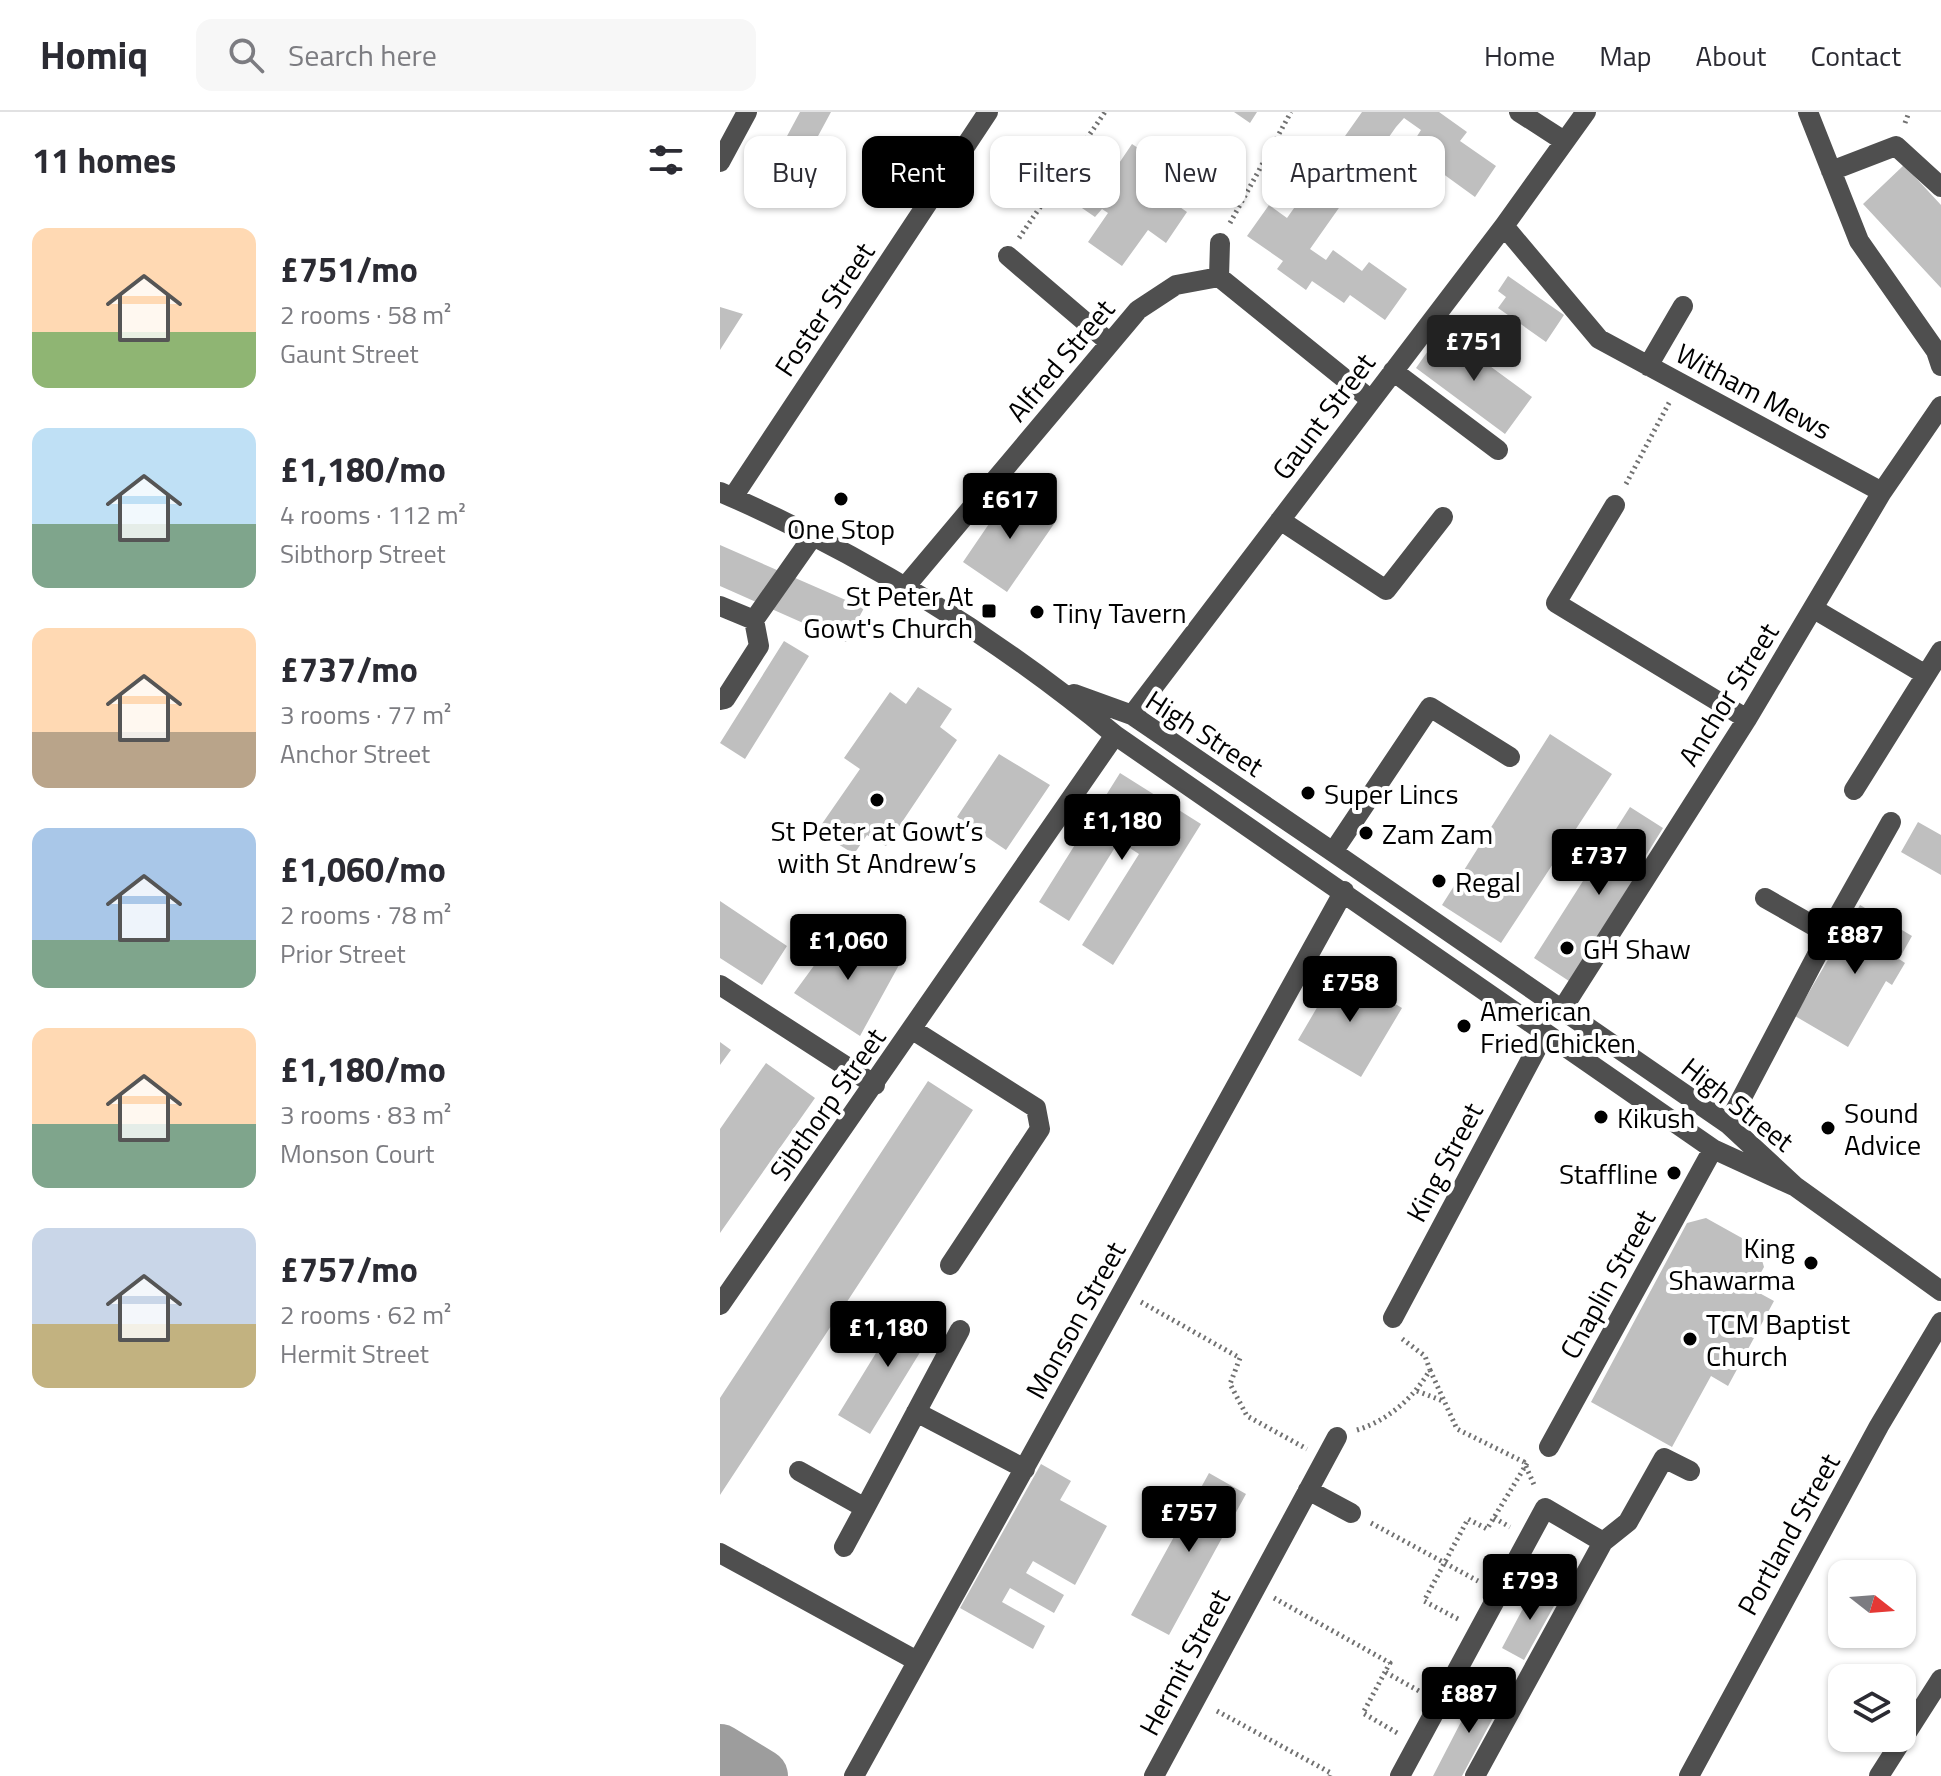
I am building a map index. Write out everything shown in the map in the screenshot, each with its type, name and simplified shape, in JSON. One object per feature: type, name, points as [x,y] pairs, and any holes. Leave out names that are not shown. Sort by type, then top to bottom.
[{"type":"street","points":[[720,162],[747,112]]},
{"type":"street","name":"Foster Street","points":[[726,495],[988,112]]},
{"type":"street","points":[[1519,112],[1564,141]]},
{"type":"street","name":"Gaunt Street","points":[[1132,715],[1504,226],[1586,112]]},
{"type":"street","points":[[1808,112],[1859,241],[1936,351],[1941,366]]},
{"type":"street","points":[[1831,171],[1896,146],[1941,187]]},
{"type":"street","name":"Witham Mews","points":[[1504,226],[1599,339],[1882,492]]},
{"type":"street","points":[[1220,243],[1219,277],[1371,400]]},
{"type":"street","points":[[1008,256],[1110,343]]},
{"type":"street","name":"Alfred Street","points":[[905,587],[1138,310],[1176,285],[1219,277]]},
{"type":"street","points":[[1648,366],[1683,306]]},
{"type":"street","points":[[1393,371],[1498,450]]},
{"type":"street","name":"Anchor Street","points":[[1561,1011],[1747,719],[1882,492],[1941,406]]},
{"type":"street","points":[[726,495],[813,536],[905,587],[1059,689]]},
{"type":"street","points":[[1615,505],[1556,603],[1747,719]]},
{"type":"street","points":[[1280,520],[1386,590],[1443,517]]},
{"type":"street","points":[[720,700],[725,699],[759,646],[754,620],[813,536]]},
{"type":"street","points":[[720,606],[754,620]]},
{"type":"street","points":[[1814,609],[1926,675]]},
{"type":"street","points":[[1854,790],[1941,651]]},
{"type":"street","name":"High Street","points":[[1059,689],[1132,715],[1728,1124],[1796,1187]]},
{"type":"street","name":"High Street","points":[[1059,689],[1115,735],[1713,1149],[1796,1187]]},
{"type":"street","points":[[1333,852],[1430,707],[1510,757]]},
{"type":"street","name":"Sibthorp Street","points":[[723,1293],[875,1085],[1115,735]]},
{"type":"street","points":[[1728,1124],[1891,822]]},
{"type":"street","name":"Monson Street","points":[[854,1776],[1344,891]]},
{"type":"street","points":[[1765,898],[1828,934]]},
{"type":"street","points":[[720,985],[875,1085]]},
{"type":"street","points":[[913,1030],[1036,1108],[1040,1129],[950,1265]]},
{"type":"street","name":"King Street","points":[[1393,1318],[1545,1033]]},
{"type":"street","name":"Chaplin Street","points":[[1549,1447],[1713,1149]]},
{"type":"street","points":[[1796,1187],[1941,1291]]},
{"type":"street","name":"Portland Street","points":[[1689,1776],[1872,1440],[1941,1322]]},
{"type":"street","points":[[844,1547],[960,1330]]},
{"type":"street","points":[[916,1412],[1025,1469]]},
{"type":"street","name":"Hermit Street","points":[[1154,1776],[1337,1437]]},
{"type":"street","points":[[1475,1776],[1603,1542],[1628,1522],[1664,1458],[1690,1471]]},
{"type":"street","points":[[799,1471],[865,1508]]},
{"type":"street","points":[[1308,1490],[1351,1513]]},
{"type":"street","points":[[1400,1776],[1545,1508],[1603,1542]]},
{"type":"street","points":[[720,1553],[917,1661]]},
{"type":"street","points":[[1879,1776],[1941,1679]]},
{"type":"path","points":[[1008,256],[1105,112]]},
{"type":"path","points":[[1220,243],[1291,112]]},
{"type":"path","points":[[1615,505],[1680,383]]},
{"type":"path","points":[[1123,1292],[1240,1358],[1230,1384],[1247,1416],[1325,1460]]},
{"type":"path","points":[[1393,1318],[1396,1335],[1425,1356],[1457,1429],[1524,1462],[1545,1508]]},
{"type":"path","points":[[1337,1437],[1377,1424],[1417,1391],[1430,1370]]},
{"type":"path","points":[[1417,1391],[1444,1401]]},
{"type":"path","points":[[1480,1630],[1424,1601],[1468,1519],[1487,1529],[1524,1462],[1549,1447]]},
{"type":"path","points":[[1351,1513],[1500,1593]]},
{"type":"path","points":[[1256,1588],[1390,1663],[1363,1713],[1417,1745]]},
{"type":"path","points":[[1385,1672],[1440,1702]]},
{"type":"path","points":[[1195,1699],[1331,1773],[1330,1776]]},
{"type":"building","points":[[800,112],[831,112],[818,136],[787,136]]},
{"type":"building","points":[[1234,112],[1257,112],[1250,123]]},
{"type":"building","points":[[1362,112],[1439,112],[1467,132],[1460,141],[1496,166],[1475,197],[1445,175],[1445,136],[1417,136],[1421,130],[1404,118],[1390,136],[1345,136]]},
{"type":"building","points":[[1132,144],[1136,147],[1136,208],[1181,208],[1187,212],[1166,243],[1148,230],[1122,266],[1088,242],[1108,213],[1102,209],[1095,217],[1082,208],[1120,208],[1120,162]]},
{"type":"building","points":[[1904,165],[1941,205],[1941,288],[1863,204]]},
{"type":"building","points":[[1267,208],[1273,208],[1287,218],[1294,208],[1339,208],[1310,249],[1326,260],[1333,250],[1362,271],[1369,262],[1407,289],[1385,320],[1350,295],[1344,303],[1312,281],[1306,290],[1277,269],[1283,261],[1247,236]]},
{"type":"building","points":[[1508,276],[1564,315],[1546,342],[1498,308],[1506,297],[1498,291]]},
{"type":"building","points":[[720,307],[743,314],[720,350]]},
{"type":"building","points":[[1442,331],[1532,397],[1505,434],[1416,368]]},
{"type":"building","points":[[1012,490],[1056,521],[1007,592],[963,562]]},
{"type":"building","points":[[720,545],[864,608],[846,642],[720,586]]},
{"type":"building","points":[[784,641],[809,656],[745,759],[720,743]]},
{"type":"building","name":"St Peter at Gowt’s with St Andrew’s","points":[[918,687],[952,709],[940,727],[957,740],[886,846],[867,835],[854,854],[817,831],[860,769],[844,758],[890,692],[906,704]]},
{"type":"building","points":[[1550,734],[1612,774],[1501,943],[1442,905]]},
{"type":"building","points":[[999,754],[1050,785],[1006,850],[957,817]]},
{"type":"building","points":[[1120,773],[1201,824],[1113,965],[1082,945],[1139,854],[1119,841],[1069,921],[1039,902]]},
{"type":"building","points":[[1630,807],[1663,828],[1632,878],[1636,880],[1572,983],[1534,958]]},
{"type":"building","points":[[1918,822],[1941,835],[1941,875],[1901,852]]},
{"type":"building","points":[[720,901],[787,946],[762,985],[720,958]]},
{"type":"building","points":[[1860,905],[1912,936],[1899,959],[1905,963],[1892,985],[1886,981],[1848,1047],[1795,1016]]},
{"type":"building","points":[[840,930],[899,965],[860,1036],[794,993]]},
{"type":"building","points":[[1339,970],[1402,1008],[1361,1077],[1298,1040]]},
{"type":"building","points":[[720,1042],[731,1050],[720,1065]]},
{"type":"building","points":[[766,1063],[815,1098],[720,1233],[720,1129]]},
{"type":"building","points":[[928,1081],[973,1110],[720,1495],[720,1398]]},
{"type":"building","name":"TCM Baptist Church","points":[[1706,1218],[1758,1247],[1764,1267],[1752,1289],[1774,1301],[1728,1386],[1711,1376],[1672,1447],[1591,1402],[1687,1223]]},
{"type":"building","points":[[906,1304],[938,1323],[870,1434],[838,1415]]},
{"type":"building","points":[[1041,1464],[1071,1481],[1060,1500],[1107,1526],[1075,1585],[1033,1561],[1026,1573],[1064,1595],[1054,1613],[1010,1588],[1002,1602],[1045,1626],[1033,1649],[960,1608]]},
{"type":"building","points":[[1209,1473],[1246,1494],[1169,1635],[1131,1615]]},
{"type":"building","points":[[1536,1584],[1559,1597],[1524,1660],[1502,1648]]},
{"type":"building","points":[[1478,1689],[1502,1701],[1462,1776],[1433,1776]]},
{"type":"waterway","points":[[720,1751],[761,1776]]},
{"type":"place","name":"One Stop","points":[[841,499]]},
{"type":"place","name":"St Peter At Gowt's Church","points":[[989,611]]},
{"type":"place","name":"Tiny Tavern","points":[[1037,612]]},
{"type":"place","name":"Super Lincs","points":[[1308,793]]},
{"type":"place","name":"St Peter at Gowt’s with St Andrew’s","points":[[877,800]]},
{"type":"place","name":"Zam Zam","points":[[1366,833]]},
{"type":"place","name":"Regal","points":[[1439,881]]},
{"type":"place","name":"GH Shaw","points":[[1567,948]]},
{"type":"place","name":"American Fried Chicken","points":[[1464,1026]]},
{"type":"place","name":"Kikush","points":[[1601,1117]]},
{"type":"place","name":"Sound Advice","points":[[1828,1128]]},
{"type":"place","name":"Staffline","points":[[1674,1173]]},
{"type":"place","name":"King Shawarma","points":[[1811,1263]]},
{"type":"place","name":"TCM Baptist Church","points":[[1690,1339]]}]
